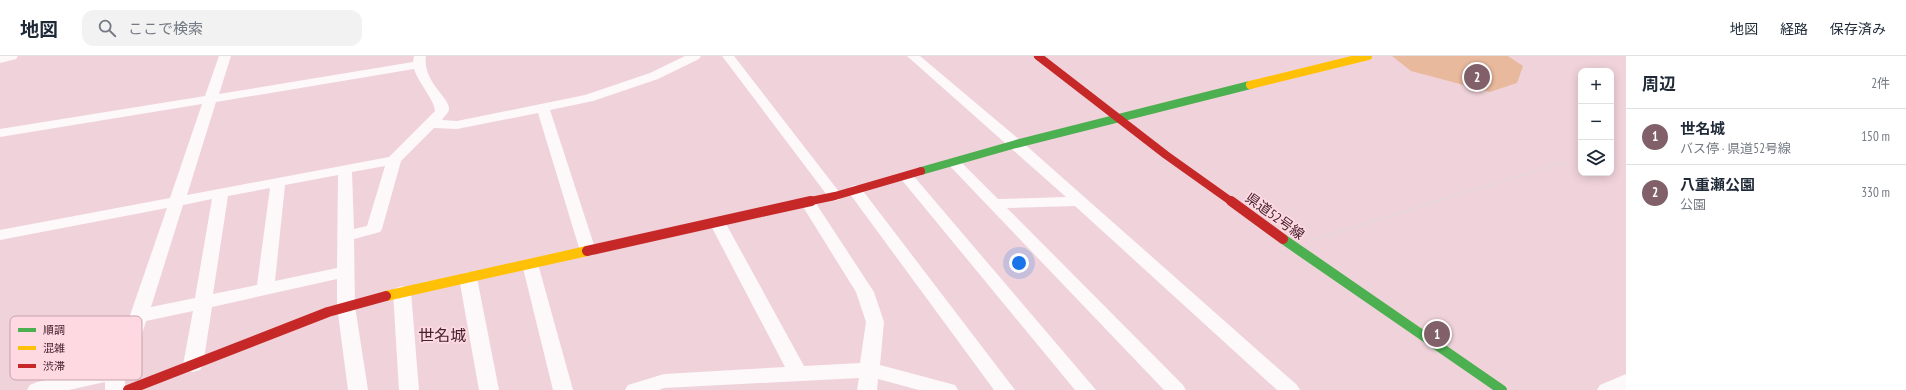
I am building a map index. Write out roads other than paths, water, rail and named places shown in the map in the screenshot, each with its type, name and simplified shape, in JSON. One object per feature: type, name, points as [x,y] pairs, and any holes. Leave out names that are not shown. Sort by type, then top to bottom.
[{"type":"street","points":[[0,59],[12,56]]},
{"type":"street","points":[[139,316],[225,56]]},
{"type":"street","points":[[430,124],[457,125],[588,98],[630,86],[695,56]]},
{"type":"street","points":[[728,56],[835,196]]},
{"type":"street","points":[[913,56],[1016,144],[1290,390]]},
{"type":"street","name":"県道52号線","points":[[1038,56],[1119,120],[1294,246],[1502,390]]},
{"type":"street","points":[[128,390],[346,306],[402,292],[835,196],[1016,144],[1119,120],[1368,56]]},
{"type":"street","points":[[0,133],[211,99],[419,60],[430,91],[442,104],[442,111],[436,120],[430,124],[394,160],[374,229],[346,236]]},
{"type":"street","points":[[543,108],[588,251]]},
{"type":"street","points":[[0,235],[222,194],[394,160]]},
{"type":"street","points":[[953,162],[1176,390]]},
{"type":"street","points":[[346,170],[346,306],[358,390]]},
{"type":"street","points":[[906,176],[1086,390]]},
{"type":"street","points":[[265,289],[278,183]]},
{"type":"street","points":[[855,190],[1005,390]]},
{"type":"street","points":[[193,365],[222,194]]},
{"type":"street","points":[[993,204],[1079,201]]},
{"type":"street","points":[[808,202],[865,292],[874,322],[867,390]]},
{"type":"street","points":[[718,222],[798,374]]},
{"type":"street","points":[[530,264],[563,390]]},
{"type":"street","points":[[139,316],[346,272]]},
{"type":"street","points":[[468,278],[489,390]]},
{"type":"street","points":[[402,292],[409,390]]},
{"type":"street","points":[[635,390],[664,381],[869,370],[948,390]]},
{"type":"street","points":[[37,390],[115,381]]},
{"type":"street","points":[[1607,390],[1626,381]]},
{"type":"place","name":"八重瀬公園","points":[[1477,77]]},
{"type":"place","name":"世名城","points":[[1437,334]]},
{"type":"district","name":"世名城","points":[[442,335]]}]
